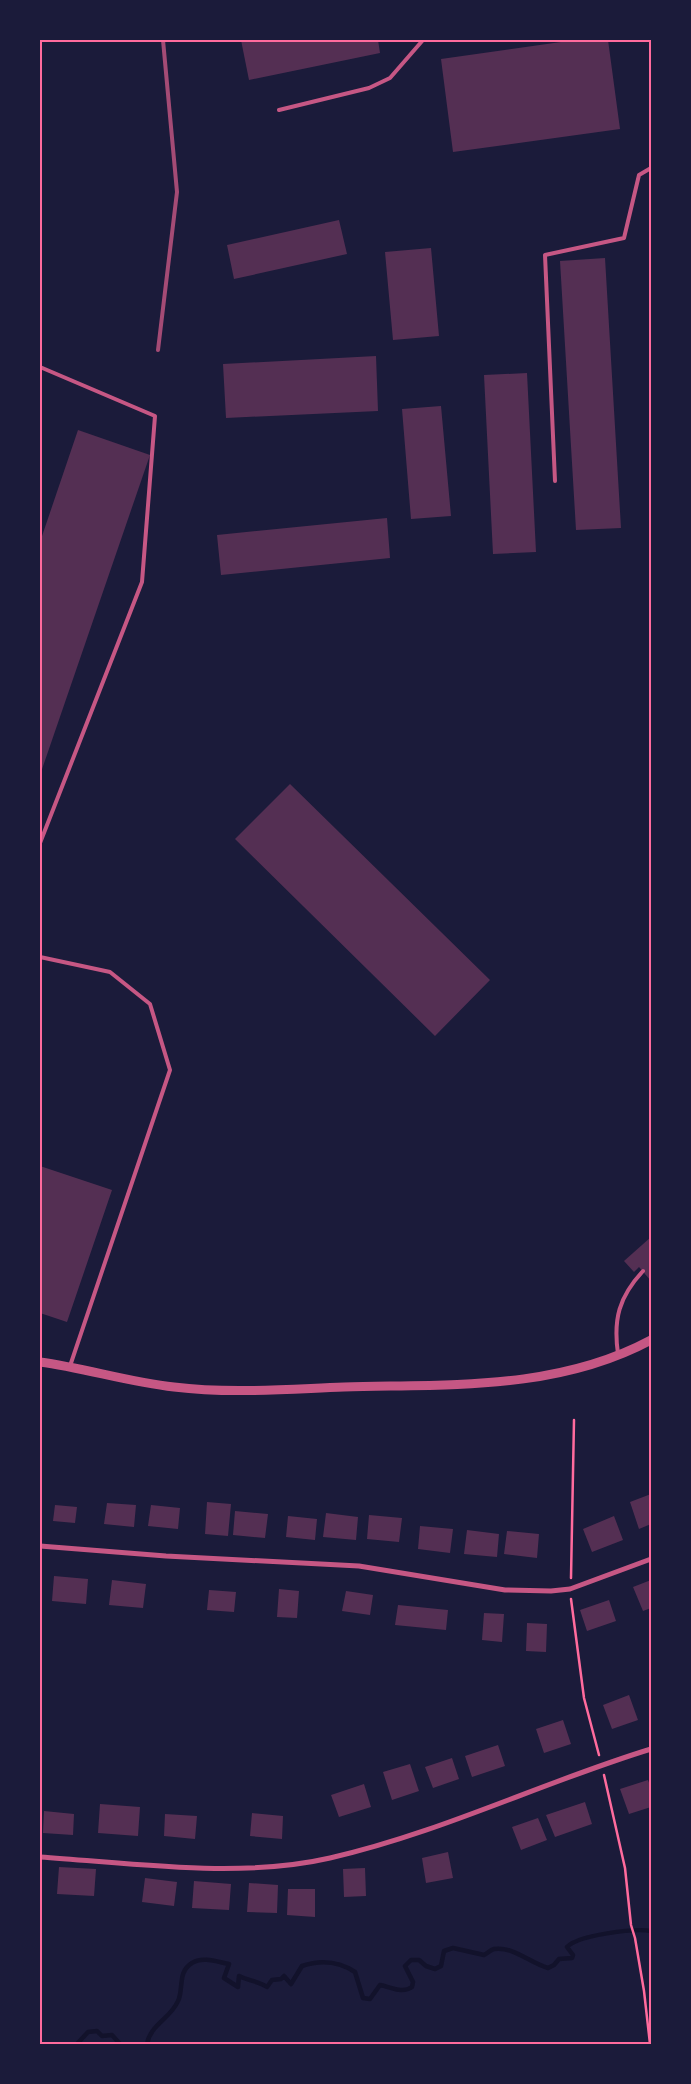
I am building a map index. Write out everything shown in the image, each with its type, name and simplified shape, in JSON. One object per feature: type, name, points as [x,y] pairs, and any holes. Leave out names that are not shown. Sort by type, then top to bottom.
[{"type":"street","points":[[40,1362],[70,1366],[94,1373],[175,1388],[206,1390],[471,1384],[525,1380],[574,1370],[618,1355],[651,1340]]},
{"type":"street","points":[[40,1546],[166,1556],[359,1566],[505,1590],[551,1591],[570,1589],[651,1559]]},
{"type":"street","points":[[40,1857],[194,1868],[289,1865],[330,1858],[473,1815],[601,1764],[651,1749]]},
{"type":"lane","points":[[279,110],[369,88],[390,78],[423,40]]},
{"type":"lane","points":[[555,481],[545,255],[624,238],[639,175],[651,168]]},
{"type":"lane","points":[[40,367],[155,416],[142,582],[40,843]]},
{"type":"lane","points":[[40,957],[110,972],[150,1004],[170,1070],[70,1366]]},
{"type":"lane","points":[[618,1355],[616,1338],[619,1307],[633,1282],[642,1271]]},
{"type":"path","points":[[574,1420],[570,1589],[584,1698],[625,1868],[631,1924],[644,1991],[650,2044]]},
{"type":"building","points":[[241,40],[378,40],[380,53],[249,80]]},
{"type":"building","points":[[575,40],[608,40],[620,129],[453,152],[441,59]]},
{"type":"building","points":[[339,220],[347,254],[234,279],[227,245]]},
{"type":"building","points":[[431,248],[439,336],[393,340],[385,252]]},
{"type":"building","points":[[605,258],[621,528],[576,530],[560,261]]},
{"type":"building","points":[[376,356],[378,411],[226,418],[223,364]]},
{"type":"building","points":[[527,373],[536,552],[493,554],[484,375]]},
{"type":"building","points":[[441,406],[451,516],[411,519],[402,409]]},
{"type":"building","points":[[78,430],[150,455],[40,775],[40,542]]},
{"type":"building","points":[[387,518],[390,558],[221,575],[217,535]]},
{"type":"building","points":[[290,784],[490,980],[435,1036],[235,839]]},
{"type":"building","points":[[40,1166],[112,1190],[67,1322],[40,1313]]},
{"type":"building","points":[[651,1237],[651,1281],[639,1267],[634,1272],[624,1261]]},
{"type":"building","points":[[651,1494],[651,1524],[639,1529],[630,1502]]},
{"type":"building","points":[[207,1502],[231,1504],[228,1536],[205,1534]]},
{"type":"building","points":[[107,1503],[136,1505],[134,1527],[104,1524]]},
{"type":"building","points":[[55,1505],[77,1507],[75,1523],[53,1521]]},
{"type":"building","points":[[151,1505],[180,1508],[178,1529],[148,1526]]},
{"type":"building","points":[[235,1511],[268,1514],[265,1538],[233,1535]]},
{"type":"building","points":[[326,1513],[358,1517],[356,1540],[323,1537]]},
{"type":"building","points":[[369,1515],[402,1518],[399,1542],[367,1539]]},
{"type":"building","points":[[288,1516],[317,1519],[315,1540],[286,1537]]},
{"type":"building","points":[[614,1516],[623,1540],[592,1552],[583,1529]]},
{"type":"building","points":[[420,1526],[453,1529],[450,1553],[418,1549]]},
{"type":"building","points":[[467,1530],[499,1534],[497,1557],[464,1554]]},
{"type":"building","points":[[507,1531],[539,1534],[537,1558],[504,1554]]},
{"type":"building","points":[[54,1576],[88,1579],[86,1604],[52,1601]]},
{"type":"building","points":[[112,1580],[146,1584],[143,1608],[109,1605]]},
{"type":"building","points":[[651,1580],[651,1608],[643,1611],[633,1587]]},
{"type":"building","points":[[279,1589],[299,1591],[297,1618],[277,1617]]},
{"type":"building","points":[[209,1590],[236,1592],[234,1612],[207,1610]]},
{"type":"building","points":[[346,1591],[373,1595],[370,1615],[342,1611]]},
{"type":"building","points":[[609,1600],[616,1621],[587,1631],[580,1610]]},
{"type":"building","points":[[398,1605],[448,1610],[446,1630],[395,1625]]},
{"type":"building","points":[[484,1613],[504,1614],[502,1642],[482,1640]]},
{"type":"building","points":[[527,1623],[547,1624],[546,1652],[526,1651]]},
{"type":"building","points":[[629,1695],[638,1720],[612,1729],[603,1705]]},
{"type":"building","points":[[563,1720],[571,1744],[544,1753],[536,1729]]},
{"type":"building","points":[[498,1745],[505,1766],[472,1777],[465,1756]]},
{"type":"building","points":[[452,1758],[459,1779],[433,1788],[425,1767]]},
{"type":"building","points":[[410,1764],[419,1791],[392,1800],[383,1772]]},
{"type":"building","points":[[648,1780],[651,1788],[651,1807],[629,1814],[620,1789]]},
{"type":"building","points":[[364,1784],[371,1807],[339,1817],[331,1795]]},
{"type":"building","points":[[585,1802],[592,1824],[555,1837],[546,1815]]},
{"type":"building","points":[[100,1804],[140,1807],[138,1836],[98,1833]]},
{"type":"building","points":[[44,1811],[74,1814],[73,1835],[43,1833]]},
{"type":"building","points":[[252,1813],[283,1816],[282,1839],[250,1836]]},
{"type":"building","points":[[165,1814],[197,1816],[195,1839],[164,1836]]},
{"type":"building","points":[[538,1818],[547,1840],[521,1850],[512,1827]]},
{"type":"building","points":[[448,1852],[453,1878],[426,1883],[422,1858]]},
{"type":"building","points":[[59,1867],[96,1869],[94,1896],[57,1894]]},
{"type":"building","points":[[365,1868],[366,1896],[344,1897],[343,1869]]},
{"type":"building","points":[[145,1878],[177,1882],[174,1906],[142,1902]]},
{"type":"building","points":[[194,1881],[231,1884],[229,1910],[192,1908]]},
{"type":"building","points":[[249,1883],[278,1885],[277,1913],[247,1912]]},
{"type":"building","points":[[288,1889],[315,1889],[315,1917],[287,1915]]},
{"type":"waterway","points":[[147,2044],[152,2032],[175,2007],[180,1996],[184,1971],[192,1963],[200,1960],[229,1964],[224,1978],[238,1987],[239,1976],[267,1987],[272,1980],[281,1979],[284,1976],[291,1984],[302,1966],[322,1962],[336,1964],[355,1972],[363,1998],[370,1999],[380,1985],[400,1990],[412,1987],[413,1982],[405,1966],[411,1960],[419,1960],[426,1966],[435,1969],[441,1966],[444,1951],[453,1948],[484,1955],[494,1949],[508,1950],[548,1968],[559,1959],[572,1958],[573,1955],[567,1947],[583,1939],[620,1932],[651,1931]]},
{"type":"waterway","points":[[77,2044],[88,2032],[97,2031],[102,2036],[112,2035],[120,2044]]},
{"type":"railway","points":[[158,350],[177,192],[163,40]]}]
